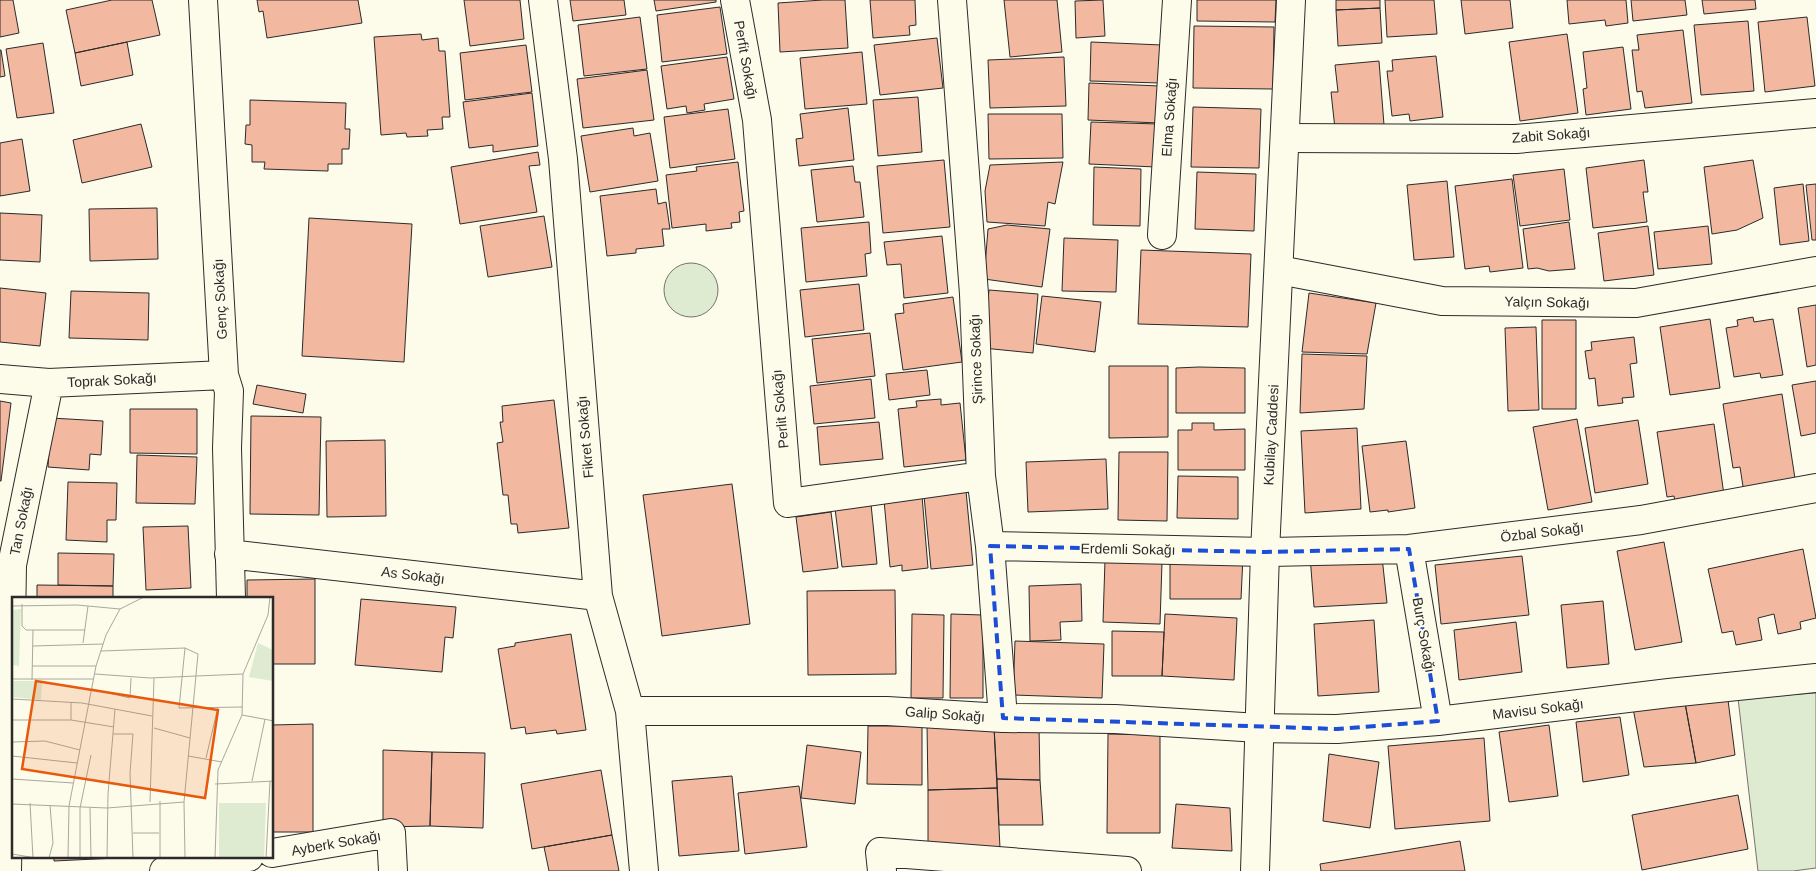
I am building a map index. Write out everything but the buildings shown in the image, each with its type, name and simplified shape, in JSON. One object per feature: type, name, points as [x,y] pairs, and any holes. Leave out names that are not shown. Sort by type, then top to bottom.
[{"type":"street","name":"Genç Sokağı","points":[[203,0],[224,375],[229,391],[227,448],[231,597]]},
{"type":"street","name":"Fikret Sokağı","points":[[543,0],[563,159],[598,596],[630,711],[644,871]]},
{"type":"street","name":"Perfit Sokağı","points":[[735,0],[757,120]]},
{"type":"street","name":"Şirince Sokağı","points":[[952,0],[974,294],[981,476],[990,546],[1003,718]]},
{"type":"street","name":"Elma Sokağı","points":[[1162,235],[1177,0]]},
{"type":"street","name":"Kubilay Caddesi","points":[[1255,871],[1266,552],[1291,0]]},
{"type":"street","name":"Zabit Sokağı","points":[[1285,138],[1516,139],[1816,113]]},
{"type":"street","name":"Perlit Sokağı","points":[[757,120],[788,503],[981,476]]},
{"type":"street","name":"Yalçın Sokağı","points":[[1279,270],[1442,301],[1636,303],[1816,272]]},
{"type":"street","name":"Toprak Sokağı","points":[[0,379],[48,383],[224,375]]},
{"type":"street","name":"Tan Sokağı","points":[[7,871],[12,565],[48,383]]},
{"type":"street","name":"Özbal Sokağı","points":[[1266,552],[1409,548],[1641,520],[1816,488]]},
{"type":"street","name":"Erdemli Sokağı","points":[[990,546],[1266,552]]},
{"type":"street","name":"Burç Sokağı","points":[[1409,548],[1438,721]]},
{"type":"street","name":"As Sokağı","points":[[229,554],[598,596]]},
{"type":"street","name":"Mavisu Sokağı","points":[[1259,728],[1337,729],[1438,721],[1679,692],[1816,678]]},
{"type":"street","name":"Galip Sokağı","points":[[630,711],[888,711],[1003,718],[1115,719],[1259,728]]},
{"type":"street","name":"Ayberk Sokağı","points":[[274,853],[391,833],[393,871]]},
{"type":"street","points":[[882,871],[880,852],[1127,871]]},
{"type":"street","points":[[164,871],[243,858]]},
{"type":"street","points":[[254,858],[255,871]]},
{"type":"highlighted area","points":[[990,546],[1265,552],[1409,549],[1438,721],[1337,729],[1003,718]]},
{"type":"green space","points":[[691,263],[701,265],[710,271],[716,280],[718,290],[716,300],[710,309],[701,315],[691,317],[681,315],[672,309],[666,300],[664,290],[666,280],[672,271],[681,265]]},
{"type":"green space","points":[[1816,693],[1816,868],[1793,871],[1758,871],[1738,698]]}]
